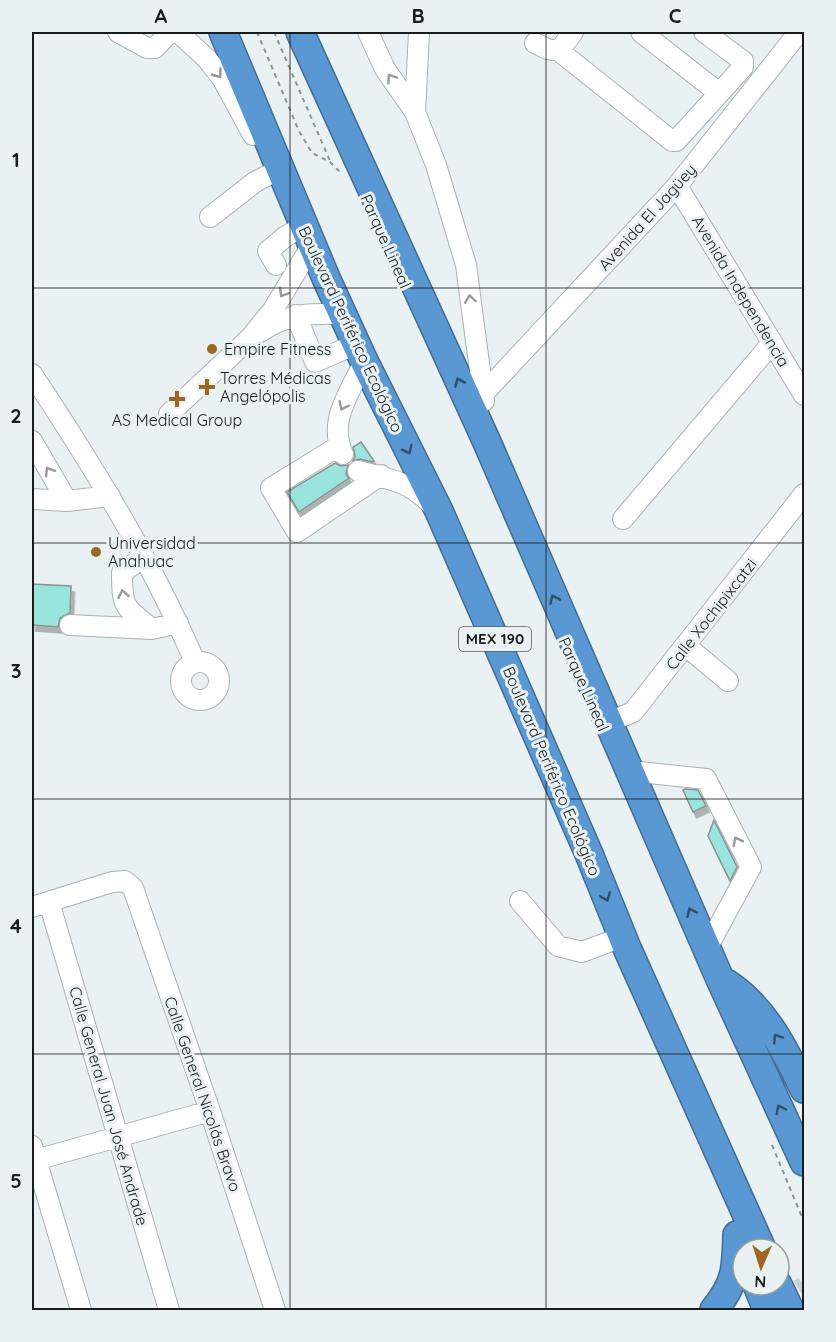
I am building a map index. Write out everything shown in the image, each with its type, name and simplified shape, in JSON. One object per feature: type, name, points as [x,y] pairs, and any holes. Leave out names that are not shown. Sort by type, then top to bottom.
[{"type":"highway","name":"Boulevard Periférico Ecológico","points":[[223,32],[249,89],[308,236],[360,352],[439,512],[589,854],[625,943],[757,1237]]},
{"type":"highway","points":[[300,32],[486,440],[720,979],[804,1162]]},
{"type":"highway","points":[[625,943],[626,963],[636,997],[661,1061],[737,1237]]},
{"type":"highway","points":[[720,979],[739,991],[764,1020],[783,1047],[804,1089]]},
{"type":"highway","points":[[714,1311],[731,1284]]},
{"type":"street","points":[[118,32],[147,48],[155,48],[170,32]]},
{"type":"street","points":[[178,32],[207,59],[222,78],[251,132],[278,165],[210,217]]},
{"type":"street","points":[[368,32],[385,69],[414,112],[436,165],[466,266],[484,393],[486,440]]},
{"type":"street","points":[[414,112],[419,32]]},
{"type":"street","points":[[559,51],[573,32]]},
{"type":"street","points":[[641,32],[719,93]]},
{"type":"street","points":[[536,43],[547,49],[559,51],[672,141],[676,141],[743,67],[743,61],[704,32]]},
{"type":"street","name":"Avenida El Jagüey","points":[[484,393],[677,186],[799,32]]},
{"type":"street","name":"Avenida Independencia","points":[[677,186],[804,396]]},
{"type":"street","points":[[169,414],[250,338],[273,310],[308,236],[286,236],[268,251],[276,265]]},
{"type":"street","points":[[250,338],[278,321],[296,315],[343,314]]},
{"type":"street","points":[[296,315],[315,362],[360,352]]},
{"type":"street","points":[[623,519],[772,343]]},
{"type":"street","points":[[360,352],[337,420],[336,436],[341,450],[271,488],[297,532],[381,475]]},
{"type":"street","points":[[34,380],[110,496],[178,623],[195,662]]},
{"type":"street","points":[[32,441],[67,501]]},
{"type":"street","points":[[358,471],[392,478],[414,489],[439,512]]},
{"type":"street","name":"Calle Xochipixcatzi","points":[[609,722],[633,712],[804,494]]},
{"type":"street","points":[[32,499],[67,501],[110,496]]},
{"type":"street","points":[[143,557],[122,573],[122,598],[128,610],[152,629]]},
{"type":"street","points":[[70,625],[152,629],[178,623]]},
{"type":"street","points":[[686,646],[728,681]]},
{"type":"street","points":[[630,771],[706,779],[750,867],[707,948]]},
{"type":"street","name":"Calle General Nicolás Bravo","points":[[40,905],[112,882],[125,880],[133,888],[210,1111],[275,1311]]},
{"type":"street","points":[[520,901],[558,946],[582,952],[625,943]]},
{"type":"street","name":"Calle General Juan José Andrade","points":[[40,905],[118,1137],[169,1311]]},
{"type":"street","points":[[81,1311],[33,1156],[118,1137],[210,1111]]},
{"type":"path","points":[[257,32],[299,131],[312,153],[330,162]]},
{"type":"path","points":[[274,32],[330,162],[343,176]]},
{"type":"path","points":[[770,1138],[804,1222]]},
{"type":"building","points":[[361,442],[374,461],[360,459],[353,461],[355,456],[353,447]]},
{"type":"building","points":[[335,463],[341,466],[348,465],[346,474],[349,478],[299,512],[287,492]]},
{"type":"building","points":[[32,584],[71,586],[70,613],[60,618],[58,627],[32,625]]},
{"type":"building","points":[[683,790],[698,790],[706,806],[693,812]]},
{"type":"building","points":[[714,820],[737,867],[730,881],[708,836]]},
{"type":"tunnel","points":[[774,1306],[804,1286]]},
{"type":"place","name":"Empire Fitness","points":[[212,349]]},
{"type":"place","name":"Torres Médicas Angelópolis","points":[[207,387]]},
{"type":"place","name":"AS Medical Group","points":[[177,399]]},
{"type":"place","name":"Universidad Anahuac","points":[[96,552]]}]
